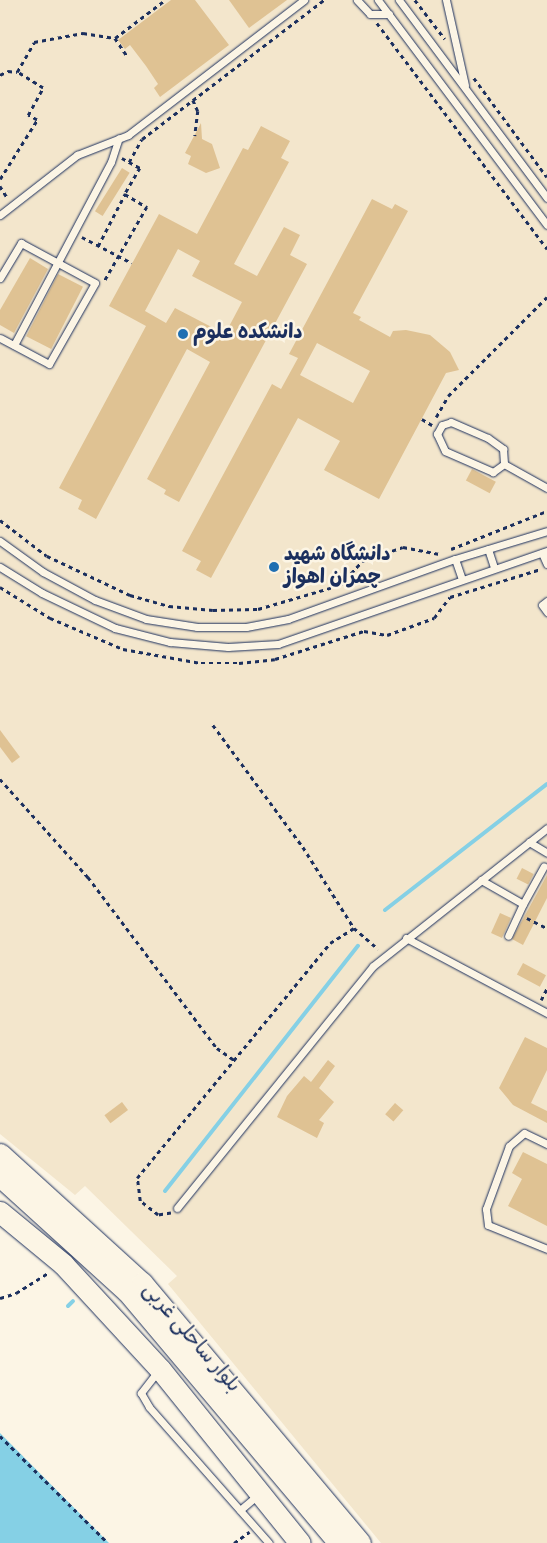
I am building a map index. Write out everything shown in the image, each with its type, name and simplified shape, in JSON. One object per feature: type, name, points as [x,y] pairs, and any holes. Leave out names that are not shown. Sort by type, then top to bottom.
[{"type":"main road","name":"بلوار ساحلی غربی","points":[[0,1154],[142,1283],[360,1543]]},
{"type":"main road","name":"بلوار ساحلی غربی","points":[[0,1176],[127,1291],[339,1543]]},
{"type":"main road","points":[[0,1212],[64,1264],[160,1369],[300,1543]]},
{"type":"lane","points":[[0,215],[77,155],[119,138],[187,90],[304,0]]},
{"type":"lane","points":[[357,0],[370,14],[388,14]]},
{"type":"lane","points":[[378,0],[547,225]]},
{"type":"lane","points":[[399,0],[547,197]]},
{"type":"lane","points":[[446,0],[466,89]]},
{"type":"lane","points":[[14,345],[59,263],[114,154],[119,138]]},
{"type":"lane","points":[[0,278],[20,243],[95,282],[49,364],[0,338]]},
{"type":"lane","points":[[451,422],[488,438],[503,449],[504,464],[493,472],[445,451],[439,444],[440,429],[451,422]]},
{"type":"lane","points":[[504,464],[547,488]]},
{"type":"lane","points":[[0,541],[43,572],[95,600],[146,619],[197,627],[246,627],[288,619],[455,559],[547,531]]},
{"type":"lane","points":[[488,549],[494,568]]},
{"type":"lane","points":[[0,567],[42,594],[114,628],[170,642],[228,648],[278,644],[544,552],[547,564]]},
{"type":"lane","points":[[455,559],[462,579]]},
{"type":"lane","points":[[547,601],[542,605],[547,612]]},
{"type":"lane","points":[[177,1208],[346,997],[385,955],[547,828]]},
{"type":"lane","points":[[529,842],[547,853]]},
{"type":"lane","points":[[508,936],[544,866]]},
{"type":"lane","points":[[481,880],[523,904]]},
{"type":"lane","points":[[406,938],[547,1013]]},
{"type":"lane","points":[[547,1144],[524,1133],[509,1146],[486,1209],[488,1225],[547,1249]]},
{"type":"lane","points":[[160,1369],[141,1393],[149,1407],[269,1543]]},
{"type":"lane","points":[[240,1510],[259,1494]]},
{"type":"path","points":[[17,72],[34,42],[83,33],[115,38],[165,0]]},
{"type":"path","points":[[129,162],[142,139],[324,0]]},
{"type":"path","points":[[415,0],[547,177]]},
{"type":"path","points":[[370,14],[547,249]]},
{"type":"path","points":[[115,38],[127,56]]},
{"type":"path","points":[[0,75],[8,71],[17,72],[43,88],[28,115],[37,120],[0,179]]},
{"type":"path","points":[[187,90],[198,111],[196,136]]},
{"type":"path","points":[[98,246],[140,168],[114,154]]},
{"type":"path","points":[[0,186],[12,206]]},
{"type":"path","points":[[99,290],[147,207],[125,194]]},
{"type":"path","points":[[74,233],[132,264]]},
{"type":"path","points":[[432,424],[448,396],[547,297]]},
{"type":"path","points":[[422,419],[440,429]]},
{"type":"path","points":[[0,520],[47,556],[130,596],[169,606],[213,610],[258,608],[340,585],[362,562],[403,547],[438,554],[547,511]]},
{"type":"path","points":[[213,725],[303,847],[354,928],[385,955]]},
{"type":"path","points":[[0,779],[88,877],[217,1048],[234,1060]]},
{"type":"path","points":[[519,914],[547,928]]},
{"type":"path","points":[[177,1208],[168,1215],[158,1215],[140,1201],[137,1178],[330,943],[354,928]]},
{"type":"path","points":[[537,1008],[547,988]]},
{"type":"path","points":[[0,1298],[16,1293],[64,1264]]},
{"type":"path","points":[[0,1436],[108,1543]]},
{"type":"shaded area","name":"دانشگاه شهید چمران اهواز","points":[[0,0],[547,0],[547,1543],[381,1543],[168,1284],[177,1276],[85,1186],[75,1195],[0,1134]]},
{"type":"water","points":[[0,1433],[109,1543],[0,1543]]},
{"type":"building","points":[[171,0],[195,0],[229,45],[160,97],[154,88],[158,84],[146,66],[130,45],[125,49],[118,40]]},
{"type":"building","points":[[229,0],[287,0],[249,28]]},
{"type":"building","points":[[201,123],[202,139],[212,144],[220,168],[206,173],[188,164],[191,156],[185,153]]},
{"type":"building","name":"دانشکده علوم","points":[[261,126],[290,141],[281,158],[289,162],[234,264],[257,276],[284,227],[300,235],[290,255],[307,264],[179,502],[164,494],[166,490],[147,479],[210,362],[187,349],[96,519],[78,509],[82,500],[59,488],[146,326],[109,306],[159,214],[197,234],[243,148],[248,150]],"holes":[[[178,249],[200,261],[192,276],[242,302],[225,334],[175,308],[166,323],[145,311]]]},
{"type":"building","points":[[122,168],[130,173],[103,216],[95,211]]},
{"type":"building","name":"دانشکده علوم","points":[[372,199],[392,209],[395,204],[408,211],[353,313],[361,317],[359,320],[390,337],[393,331],[406,330],[430,335],[450,352],[459,370],[446,373],[379,499],[324,470],[340,441],[298,418],[211,578],[196,570],[201,561],[182,551],[272,384],[281,389],[298,358],[289,354]],"holes":[[[317,343],[370,371],[353,403],[300,375]]]},
{"type":"building","points":[[30,258],[48,269],[14,333],[0,325],[0,310]]},
{"type":"building","points":[[58,274],[83,287],[51,349],[26,336]]},
{"type":"building","points":[[472,469],[496,482],[490,493],[466,480]]},
{"type":"building","points":[[0,730],[20,757],[12,763],[0,747]]},
{"type":"building","points":[[522,868],[534,874],[528,885],[517,879]]},
{"type":"building","points":[[547,875],[547,898],[523,945],[512,939]]},
{"type":"building","points":[[500,913],[511,918],[502,938],[491,933]]},
{"type":"building","points":[[523,963],[546,975],[540,987],[517,974]]},
{"type":"building","points":[[525,1037],[547,1048],[547,1070],[531,1103],[547,1111],[547,1123],[513,1105],[499,1088]]},
{"type":"building","points":[[328,1060],[335,1066],[319,1088],[334,1102],[319,1120],[324,1123],[317,1138],[277,1117],[287,1096],[304,1076],[311,1082]]},
{"type":"building","points":[[122,1102],[128,1110],[110,1123],[104,1115]]},
{"type":"building","points":[[395,1103],[403,1110],[393,1122],[385,1114]]},
{"type":"building","points":[[523,1152],[547,1164],[547,1226],[508,1206],[522,1179],[512,1173]]},
{"type":"waterway","points":[[385,910],[547,784]]},
{"type":"waterway","points":[[165,1191],[358,946]]},
{"type":"waterway","points":[[68,1306],[73,1301]]},
{"type":"place","name":"دانشکده علوم","points":[[183,334]]},
{"type":"place","name":"دانشگاه شهید چمران اهواز","points":[[274,567]]}]
